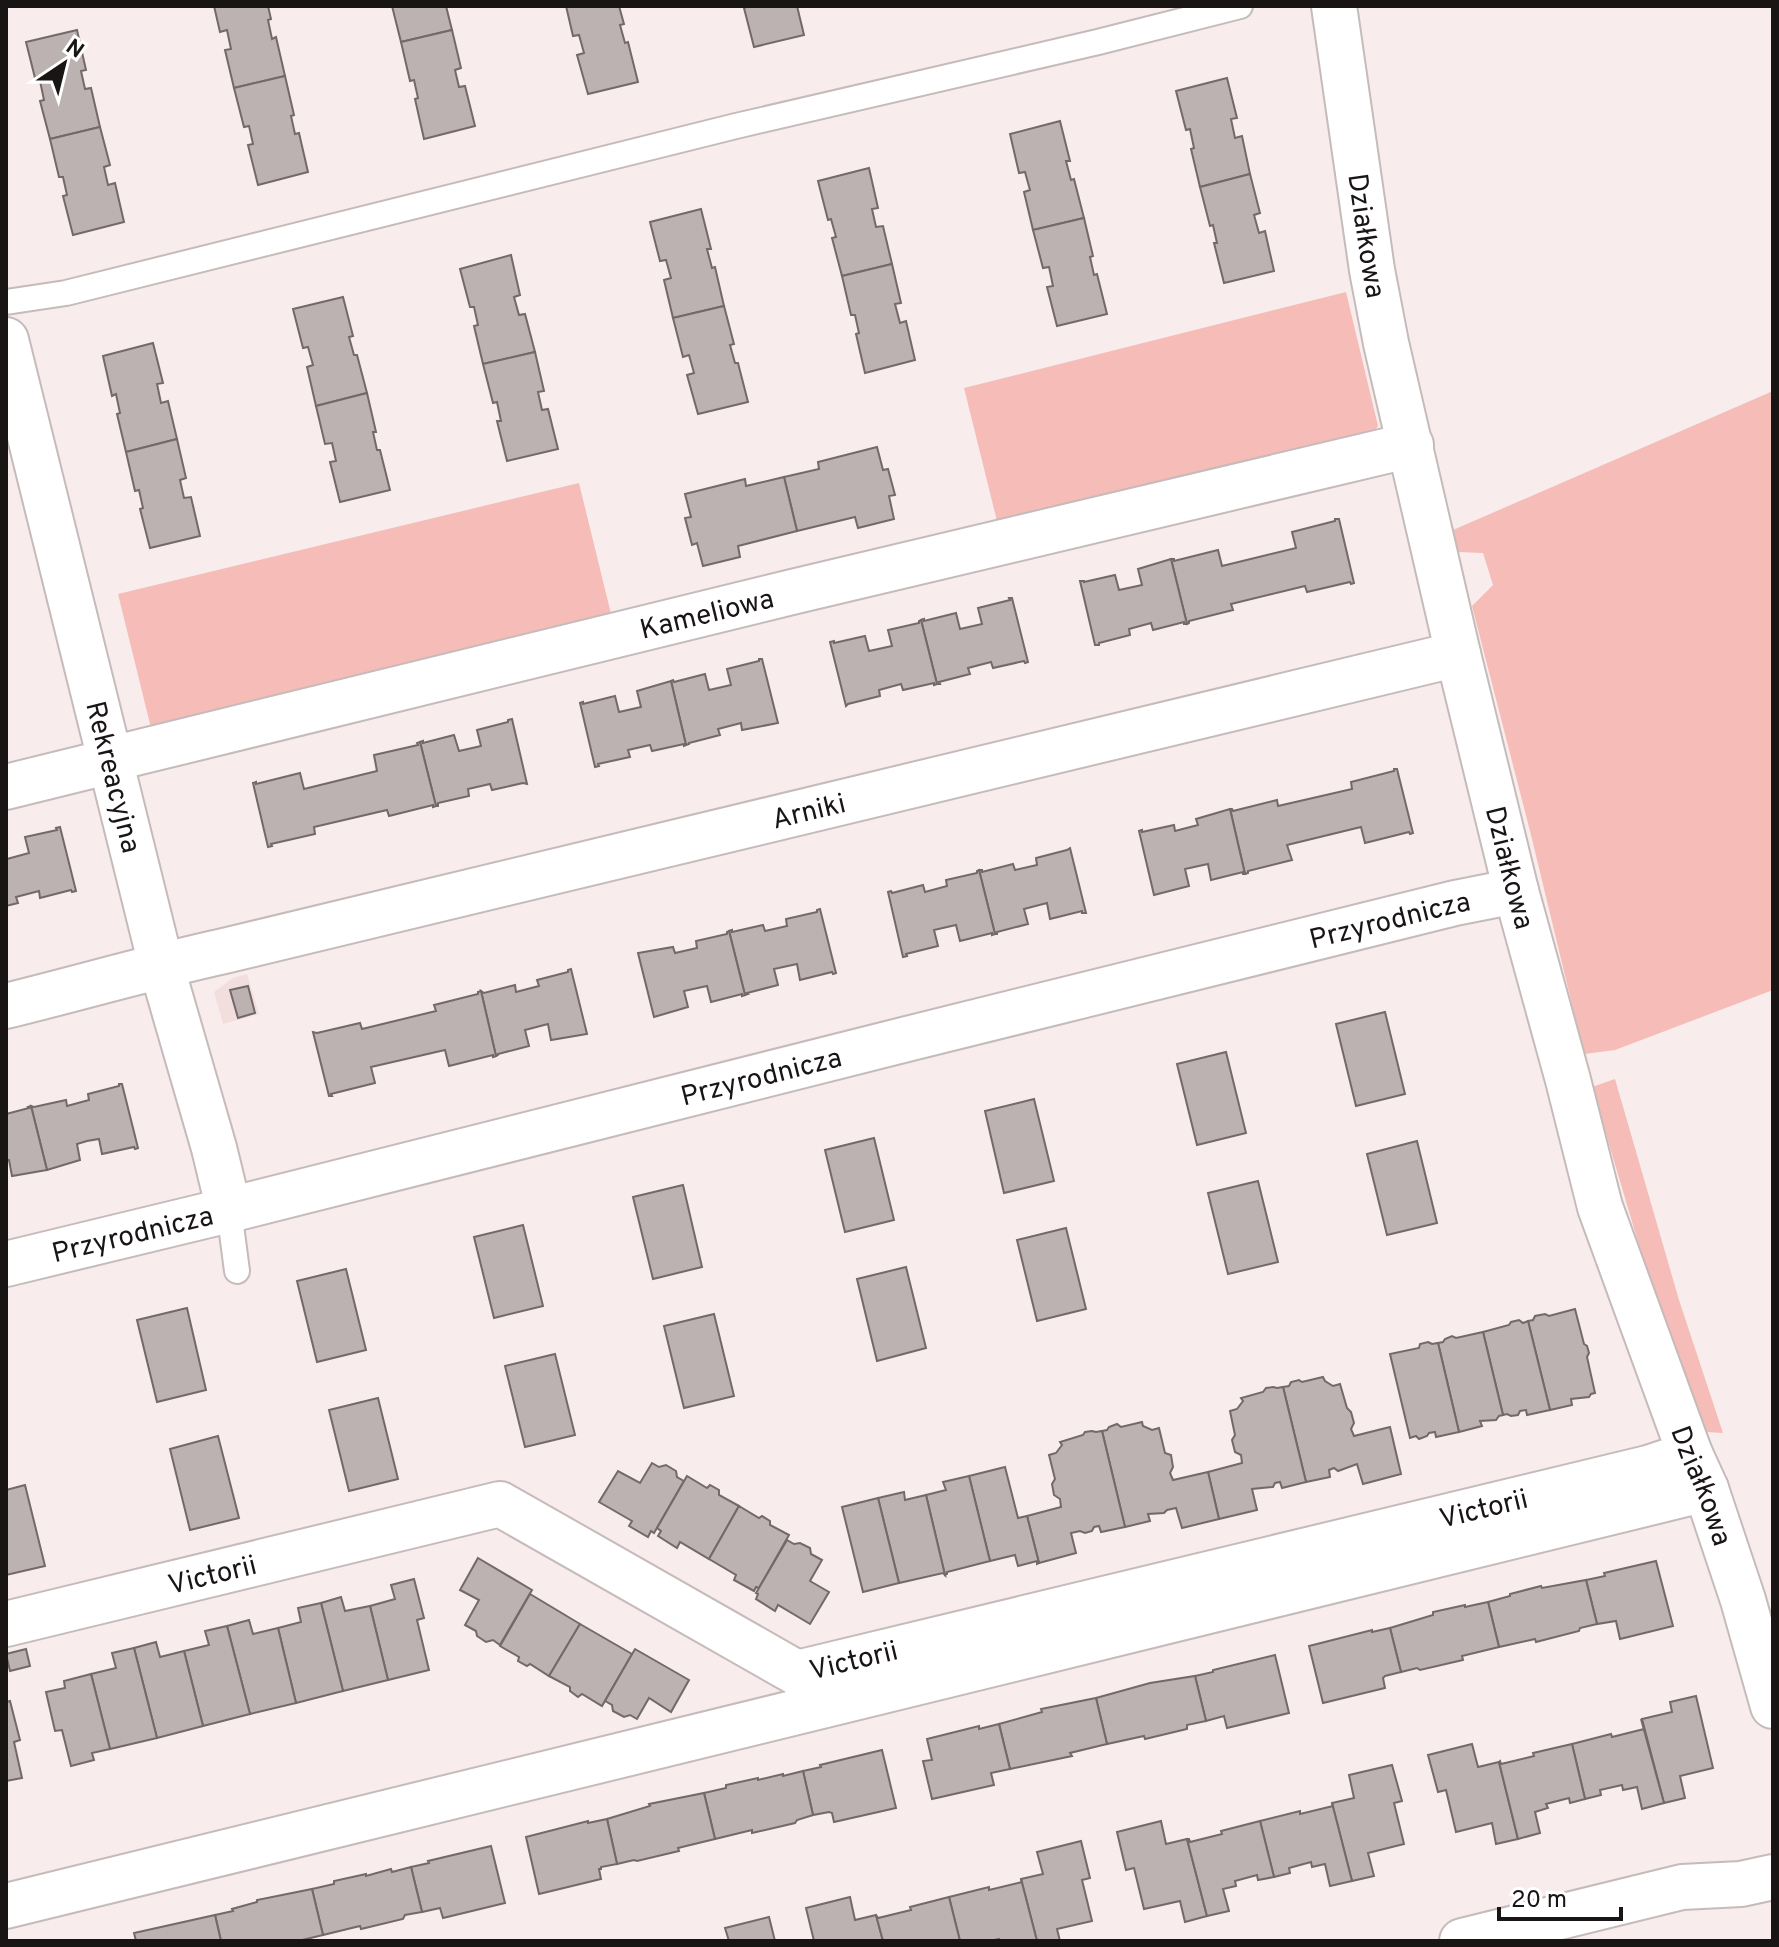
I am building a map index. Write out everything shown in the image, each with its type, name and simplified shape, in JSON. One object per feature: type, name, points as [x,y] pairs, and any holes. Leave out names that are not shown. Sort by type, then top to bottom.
[{"type":"street","name":"Działkowa","points":[[1334,6],[1372,270],[1386,343],[1516,891],[1600,1207],[1698,1472],[1748,1617],[1773,1706]]},
{"type":"street","name":"Rekreacyjna","points":[[6,340],[19,442],[111,759],[161,965],[229,1210]]},
{"type":"street","name":"Kameliowa","points":[[6,787],[804,589],[1411,445]]},
{"type":"street","name":"Arniki","points":[[6,1006],[161,965],[1458,654]]},
{"type":"street","name":"Przyrodnicza","points":[[6,1264],[1455,903],[1516,891]]},
{"type":"street","name":"Victorii","points":[[6,1624],[500,1504],[797,1673],[1632,1472],[1698,1472]]},
{"type":"street","name":"Victorii","points":[[6,1906],[1698,1472]]},
{"type":"street","points":[[1682,1887],[1705,1866],[1773,1846]]},
{"type":"street","points":[[1462,1941],[1682,1887],[1741,1884],[1773,1877]]},
{"type":"lane","points":[[6,302],[81,289],[736,126],[1240,6]]},
{"type":"lane","points":[[229,1210],[237,1271]]},
{"type":"shaded area","points":[[1346,292],[1378,426],[1371,436],[998,525],[964,388]]},
{"type":"shaded area","points":[[1773,391],[1773,990],[1615,1050],[1584,1054],[1472,606],[1493,585],[1483,553],[1458,552],[1453,530]]},
{"type":"shaded area","points":[[579,483],[612,618],[151,728],[118,594]]},
{"type":"shaded area","points":[[247,974],[259,1014],[223,1024],[214,992],[233,978]]},
{"type":"shaded area","points":[[1615,1079],[1679,1300],[1723,1433],[1707,1432],[1658,1309],[1592,1087]]},
{"type":"building","points":[[214,6],[268,6],[272,39],[276,37],[285,76],[234,88],[225,50],[231,49],[227,30],[220,32]]},
{"type":"building","points":[[392,6],[446,6],[452,30],[401,42]]},
{"type":"building","points":[[566,6],[619,6],[624,24],[620,25],[625,43],[628,42],[638,82],[588,94],[577,55],[584,53],[579,35],[573,36]]},
{"type":"building","points":[[797,6],[804,35],[754,47],[744,8]]},
{"type":"building","points":[[77,30],[86,70],[81,71],[85,89],[91,88],[100,127],[50,139],[40,101],[44,100],[40,81],[36,82],[26,42]]},
{"type":"building","points":[[452,30],[461,68],[455,70],[459,87],[465,86],[475,126],[424,139],[414,80],[410,81],[401,42]]},
{"type":"building","points":[[285,76],[295,134],[299,133],[308,172],[258,185],[248,145],[253,144],[249,126],[244,127],[234,88]]},
{"type":"building","points":[[1227,78],[1237,118],[1231,119],[1235,138],[1242,136],[1250,174],[1200,187],[1191,149],[1194,148],[1190,129],[1186,130],[1176,91]]},
{"type":"building","points":[[1060,121],[1070,161],[1066,161],[1084,218],[1033,230],[1024,192],[1030,190],[1025,172],[1019,173],[1010,134]]},
{"type":"building","points":[[100,127],[110,165],[104,167],[108,185],[115,183],[124,222],[73,235],[63,196],[67,195],[63,177],[59,177],[50,139]]},
{"type":"building","points":[[869,168],[878,208],[872,209],[876,227],[883,226],[892,264],[842,276],[832,238],[836,237],[831,219],[828,220],[818,181]]},
{"type":"building","points":[[1250,174],[1260,213],[1254,215],[1259,233],[1265,231],[1274,271],[1224,283],[1213,225],[1210,226],[1200,187]]},
{"type":"building","points":[[701,209],[711,249],[707,249],[712,268],[715,267],[724,306],[673,318],[664,280],[671,278],[666,260],[660,261],[650,222]]},
{"type":"building","points":[[1084,218],[1094,275],[1097,274],[1107,314],[1057,326],[1047,287],[1053,286],[1049,267],[1043,268],[1033,230]]},
{"type":"building","points":[[511,255],[520,295],[514,297],[519,315],[525,314],[535,352],[483,364],[474,326],[478,325],[474,307],[470,307],[460,269]]},
{"type":"building","points":[[892,264],[901,303],[895,304],[900,323],[906,321],[915,360],[865,373],[855,315],[851,315],[842,276]]},
{"type":"building","points":[[343,297],[353,336],[349,337],[367,393],[316,406],[307,367],[313,365],[308,347],[303,348],[293,309]]},
{"type":"building","points":[[724,306],[734,344],[730,345],[748,402],[698,414],[687,375],[694,373],[689,355],[683,357],[673,318]]},
{"type":"building","points":[[153,343],[163,383],[157,384],[161,403],[168,401],[177,439],[126,452],[117,414],[120,413],[116,394],[112,396],[103,356]]},
{"type":"building","points":[[535,352],[544,391],[538,392],[542,410],[548,409],[558,449],[507,461],[497,421],[501,421],[497,402],[493,403],[483,364]]},
{"type":"building","points":[[367,393],[377,450],[380,450],[390,490],[340,502],[330,462],[336,461],[332,443],[325,444],[316,406]]},
{"type":"building","points":[[177,439],[186,478],[180,480],[184,498],[191,497],[200,536],[150,548],[140,509],[143,508],[139,490],[135,491],[126,452]]},
{"type":"building","points":[[877,447],[883,470],[888,469],[895,495],[889,496],[894,519],[858,528],[855,517],[797,531],[784,477],[819,469],[818,462]]},
{"type":"building","points":[[784,477],[797,531],[738,546],[740,557],[703,566],[697,543],[692,545],[685,518],[691,517],[685,494],[745,479],[746,486]]},
{"type":"building","points":[[1339,519],[1354,583],[1307,592],[1305,586],[1231,604],[1233,610],[1187,624],[1171,559],[1174,561],[1218,550],[1222,566],[1296,548],[1292,532]]},
{"type":"building","points":[[1171,559],[1187,624],[1184,622],[1153,630],[1151,623],[1129,629],[1130,635],[1095,645],[1080,581],[1115,575],[1119,590],[1142,585],[1138,569]]},
{"type":"building","points":[[1012,598],[1028,662],[993,668],[991,662],[968,668],[970,674],[937,684],[921,620],[956,613],[960,629],[982,624],[978,608]]},
{"type":"building","points":[[921,620],[937,684],[903,690],[901,684],[879,690],[880,696],[846,706],[830,642],[865,636],[869,651],[892,646],[888,630]]},
{"type":"building","points":[[762,659],[778,723],[742,730],[741,723],[718,729],[720,735],[686,745],[671,681],[705,674],[709,690],[731,685],[727,669]]},
{"type":"building","points":[[671,681],[686,745],[652,751],[650,745],[628,750],[630,757],[595,767],[580,703],[615,696],[619,712],[641,707],[637,691]]},
{"type":"building","points":[[512,719],[527,784],[492,790],[490,784],[468,789],[469,796],[436,806],[420,742],[454,735],[459,751],[481,746],[477,730]]},
{"type":"building","points":[[420,742],[436,806],[389,816],[387,810],[314,827],[315,834],[268,847],[253,783],[300,773],[304,789],[377,771],[374,755]]},
{"type":"building","points":[[1397,769],[1413,833],[1365,843],[1361,827],[1287,845],[1292,860],[1245,874],[1230,809],[1233,811],[1277,800],[1278,806],[1352,789],[1351,782]]},
{"type":"building","points":[[1230,809],[1245,874],[1211,880],[1208,864],[1185,869],[1189,886],[1154,895],[1139,831],[1174,825],[1175,831],[1198,825],[1196,819]]},
{"type":"building","points":[[60,827],[76,891],[40,898],[39,891],[16,897],[18,903],[6,906],[6,856],[7,859],[29,853],[25,837]]},
{"type":"building","points":[[1070,848],[1086,913],[1082,911],[1050,919],[1047,903],[1024,909],[1028,924],[995,934],[979,870],[982,872],[1013,864],[1015,870],[1037,865],[1036,858]]},
{"type":"building","points":[[979,870],[995,934],[960,941],[956,925],[934,930],[938,946],[903,957],[888,892],[923,885],[925,892],[947,886],[946,880]]},
{"type":"building","points":[[820,909],[836,973],[800,980],[797,964],[774,969],[778,985],[745,995],[729,931],[763,925],[765,931],[787,926],[786,919]]},
{"type":"building","points":[[729,931],[745,995],[711,1002],[707,986],[684,991],[688,1007],[654,1017],[638,953],[673,947],[675,953],[697,948],[696,941]]},
{"type":"building","points":[[571,969],[587,1034],[551,1040],[548,1024],[525,1030],[529,1046],[496,1056],[481,991],[484,993],[515,985],[516,992],[539,986],[537,980]]},
{"type":"building","points":[[248,986],[255,1013],[238,1018],[230,990]]},
{"type":"building","points":[[481,991],[496,1056],[449,1066],[445,1050],[371,1067],[375,1083],[329,1096],[313,1032],[360,1023],[362,1029],[436,1011],[434,1005]]},
{"type":"building","points":[[1385,1012],[1405,1094],[1356,1106],[1336,1024]]},
{"type":"building","points":[[1226,1052],[1246,1133],[1197,1145],[1177,1064]]},
{"type":"building","points":[[122,1084],[138,1148],[102,1154],[99,1139],[87,1141],[77,1144],[80,1160],[47,1170],[31,1106],[66,1100],[67,1106],[89,1100],[88,1094]]},
{"type":"building","points":[[1034,1099],[1054,1181],[1004,1193],[985,1111]]},
{"type":"building","points":[[31,1106],[47,1170],[12,1176],[9,1160],[6,1161],[6,1114]]},
{"type":"building","points":[[874,1138],[894,1220],[845,1232],[825,1150]]},
{"type":"building","points":[[1417,1141],[1437,1223],[1387,1235],[1367,1154]]},
{"type":"building","points":[[1258,1181],[1278,1262],[1228,1274],[1208,1193]]},
{"type":"building","points":[[683,1185],[702,1267],[653,1279],[633,1197]]},
{"type":"building","points":[[523,1225],[543,1306],[494,1318],[474,1237]]},
{"type":"building","points":[[1066,1228],[1086,1309],[1037,1321],[1017,1240]]},
{"type":"building","points":[[906,1267],[926,1348],[877,1361],[857,1279]]},
{"type":"building","points":[[346,1269],[366,1350],[317,1362],[297,1281]]},
{"type":"building","points":[[187,1308],[206,1390],[157,1402],[137,1320]]},
{"type":"building","points":[[1575,1309],[1589,1353],[1587,1357],[1595,1393],[1589,1397],[1571,1399],[1572,1405],[1550,1410],[1528,1321],[1535,1316],[1549,1316]]},
{"type":"building","points":[[714,1314],[734,1396],[684,1408],[664,1326]]},
{"type":"building","points":[[1519,1320],[1523,1323],[1528,1321],[1550,1410],[1527,1415],[1526,1410],[1518,1415],[1503,1415],[1483,1332]]},
{"type":"building","points":[[1483,1332],[1503,1415],[1496,1420],[1480,1421],[1482,1426],[1459,1432],[1438,1343],[1452,1336],[1456,1338]]},
{"type":"building","points":[[1438,1343],[1459,1432],[1436,1437],[1435,1432],[1419,1439],[1416,1436],[1410,1438],[1390,1354],[1419,1348],[1420,1344]]},
{"type":"building","points":[[555,1354],[575,1435],[525,1447],[505,1366]]},
{"type":"building","points":[[1323,1377],[1333,1386],[1340,1384],[1354,1423],[1351,1429],[1354,1436],[1390,1427],[1401,1474],[1363,1484],[1357,1464],[1338,1471],[1334,1468],[1329,1470],[1330,1477],[1306,1482],[1283,1387],[1299,1380]]},
{"type":"building","points":[[1273,1387],[1283,1387],[1306,1482],[1282,1488],[1280,1482],[1273,1487],[1252,1489],[1257,1510],[1219,1519],[1208,1472],[1242,1463],[1232,1440],[1235,1435],[1230,1411],[1237,1409],[1243,1401],[1241,1398]]},
{"type":"building","points":[[378,1398],[398,1479],[349,1491],[329,1410]]},
{"type":"building","points":[[1142,1422],[1143,1426],[1152,1430],[1159,1428],[1165,1453],[1171,1455],[1173,1467],[1170,1473],[1173,1480],[1208,1472],[1219,1519],[1182,1528],[1176,1508],[1148,1514],[1150,1521],[1125,1527],[1102,1431],[1117,1424],[1121,1427]]},
{"type":"building","points":[[1092,1431],[1102,1431],[1125,1527],[1101,1532],[1099,1526],[1085,1533],[1071,1533],[1076,1553],[1039,1563],[1027,1516],[1061,1507],[1060,1499],[1054,1495],[1052,1484],[1055,1479],[1049,1455],[1056,1453],[1062,1445],[1060,1442]]},
{"type":"building","points":[[218,1436],[239,1518],[190,1530],[170,1449]]},
{"type":"building","points":[[652,1463],[659,1467],[666,1465],[684,1481],[654,1533],[651,1531],[648,1537],[629,1526],[632,1521],[599,1502],[618,1471],[640,1483]]},
{"type":"building","points":[[1005,1467],[1018,1518],[1027,1516],[1039,1563],[1037,1564],[1037,1561],[1018,1566],[1015,1555],[990,1561],[969,1476]]},
{"type":"building","points":[[687,1476],[707,1488],[710,1485],[719,1490],[719,1495],[739,1506],[709,1559],[680,1542],[677,1548],[658,1536],[661,1531],[657,1528]]},
{"type":"building","points":[[969,1476],[990,1561],[945,1575],[926,1495],[946,1490],[943,1482]]},
{"type":"building","points":[[25,1485],[45,1566],[6,1575],[6,1490]]},
{"type":"building","points":[[904,1492],[905,1500],[926,1495],[945,1575],[899,1583],[878,1498]]},
{"type":"building","points":[[878,1498],[899,1583],[863,1592],[842,1507]]},
{"type":"building","points":[[739,1506],[759,1518],[762,1516],[770,1521],[770,1525],[789,1535],[759,1588],[756,1587],[754,1591],[734,1580],[736,1575],[709,1559]]},
{"type":"building","points":[[787,1540],[810,1548],[811,1554],[822,1560],[810,1581],[829,1592],[810,1624],[778,1605],[775,1611],[756,1599],[756,1593]]},
{"type":"building","points":[[478,1558],[532,1590],[500,1645],[493,1640],[486,1642],[465,1625],[479,1600],[460,1590]]},
{"type":"building","points":[[1656,1561],[1673,1626],[1620,1639],[1616,1621],[1597,1624],[1586,1580]]},
{"type":"building","points":[[414,1579],[424,1618],[417,1620],[429,1670],[388,1680],[370,1606],[395,1599],[391,1585]]},
{"type":"building","points":[[1586,1580],[1597,1624],[1536,1642],[1535,1639],[1499,1647],[1488,1602],[1541,1586]]},
{"type":"building","points":[[530,1594],[580,1624],[549,1676],[530,1664],[527,1666],[518,1661],[519,1657],[500,1646]]},
{"type":"building","points":[[341,1597],[345,1611],[370,1606],[388,1680],[343,1691],[321,1603]]},
{"type":"building","points":[[1488,1602],[1499,1647],[1462,1656],[1463,1660],[1401,1672],[1390,1628],[1433,1615],[1433,1612]]},
{"type":"building","points":[[321,1603],[343,1691],[296,1703],[278,1628],[301,1622],[298,1608]]},
{"type":"building","points":[[249,1620],[253,1634],[278,1628],[296,1703],[250,1714],[227,1626]]},
{"type":"building","points":[[580,1624],[632,1654],[602,1706],[582,1694],[578,1697],[570,1691],[570,1687],[549,1676]]},
{"type":"building","points":[[227,1626],[250,1714],[203,1726],[184,1651],[209,1645],[205,1631]]},
{"type":"building","points":[[1390,1628],[1401,1672],[1383,1678],[1385,1688],[1323,1703],[1309,1646]]},
{"type":"building","points":[[156,1642],[160,1657],[184,1651],[203,1726],[157,1738],[134,1648]]},
{"type":"building","points":[[134,1648],[157,1738],[110,1749],[91,1674],[116,1668],[112,1653]]},
{"type":"building","points":[[26,1649],[30,1666],[10,1671],[6,1654]]},
{"type":"building","points":[[635,1649],[689,1680],[671,1712],[649,1698],[637,1719],[630,1715],[624,1717],[613,1711],[612,1705],[605,1701]]},
{"type":"building","points":[[1275,1655],[1289,1713],[1227,1728],[1224,1716],[1206,1721],[1195,1676]]},
{"type":"building","points":[[91,1674],[110,1749],[92,1753],[94,1760],[71,1766],[62,1730],[55,1731],[46,1692],[65,1688],[64,1681]]},
{"type":"building","points":[[1195,1676],[1206,1721],[1145,1739],[1144,1736],[1107,1744],[1096,1698],[1150,1683]]},
{"type":"building","points":[[1696,1696],[1713,1768],[1680,1776],[1685,1798],[1664,1803],[1642,1719],[1672,1712],[1670,1702]]},
{"type":"building","points":[[1096,1698],[1107,1744],[1070,1753],[1072,1756],[1010,1769],[999,1724],[1042,1712],[1041,1709]]},
{"type":"building","points":[[10,1701],[20,1740],[14,1742],[22,1778],[6,1781],[6,1702]]},
{"type":"building","points":[[999,1724],[1010,1769],[991,1773],[994,1785],[932,1799],[923,1761],[932,1760],[927,1739]]},
{"type":"building","points":[[1644,1729],[1664,1803],[1642,1809],[1637,1787],[1623,1790],[1622,1785],[1600,1790],[1601,1795],[1585,1799],[1572,1744]]},
{"type":"building","points":[[1472,1744],[1478,1767],[1499,1762],[1518,1839],[1496,1844],[1492,1823],[1456,1832],[1446,1790],[1438,1792],[1428,1755]]},
{"type":"building","points":[[1572,1744],[1585,1799],[1570,1803],[1569,1798],[1546,1804],[1548,1808],[1535,1812],[1540,1833],[1518,1839],[1499,1762],[1534,1756],[1533,1753]]},
{"type":"building","points":[[882,1750],[896,1808],[834,1822],[829,1812],[813,1815],[803,1771]]},
{"type":"building","points":[[1392,1765],[1402,1801],[1394,1803],[1404,1844],[1368,1853],[1374,1876],[1352,1881],[1332,1803],[1354,1798],[1349,1775]]},
{"type":"building","points":[[803,1771],[813,1815],[795,1823],[715,1839],[704,1793],[726,1788],[726,1785]]},
{"type":"building","points":[[704,1793],[715,1839],[678,1848],[679,1851],[617,1864],[607,1819],[649,1804]]},
{"type":"building","points":[[1333,1806],[1352,1881],[1330,1886],[1325,1864],[1312,1867],[1311,1862],[1289,1868],[1290,1873],[1274,1877],[1260,1821]]},
{"type":"building","points":[[607,1819],[617,1864],[601,1867],[601,1879],[539,1894],[526,1837]]},
{"type":"building","points":[[1161,1821],[1166,1844],[1187,1839],[1207,1916],[1185,1922],[1180,1901],[1144,1909],[1134,1868],[1126,1870],[1117,1832]]},
{"type":"building","points":[[1260,1821],[1274,1877],[1258,1880],[1257,1875],[1235,1881],[1236,1886],[1223,1889],[1229,1911],[1207,1916],[1187,1839],[1190,1842]]},
{"type":"building","points":[[1081,1841],[1090,1878],[1082,1880],[1092,1921],[1057,1929],[1060,1941],[1037,1941],[1021,1879],[1043,1874],[1037,1852]]},
{"type":"building","points":[[491,1846],[505,1903],[443,1918],[440,1908],[422,1912],[411,1867]]},
{"type":"building","points":[[411,1867],[422,1912],[361,1929],[360,1926],[323,1935],[312,1889],[334,1884],[334,1881]]},
{"type":"building","points":[[1022,1882],[1037,1941],[960,1941],[949,1897]]},
{"type":"building","points":[[312,1889],[323,1935],[298,1941],[221,1941],[215,1915],[257,1900]]},
{"type":"building","points":[[850,1897],[855,1920],[876,1915],[883,1941],[814,1941],[806,1908]]},
{"type":"building","points":[[949,1897],[960,1941],[883,1941],[876,1915],[878,1918],[911,1910],[910,1907]]},
{"type":"building","points":[[215,1915],[221,1941],[136,1941],[134,1933]]},
{"type":"building","points":[[769,1917],[775,1941],[729,1941],[725,1928]]}]
